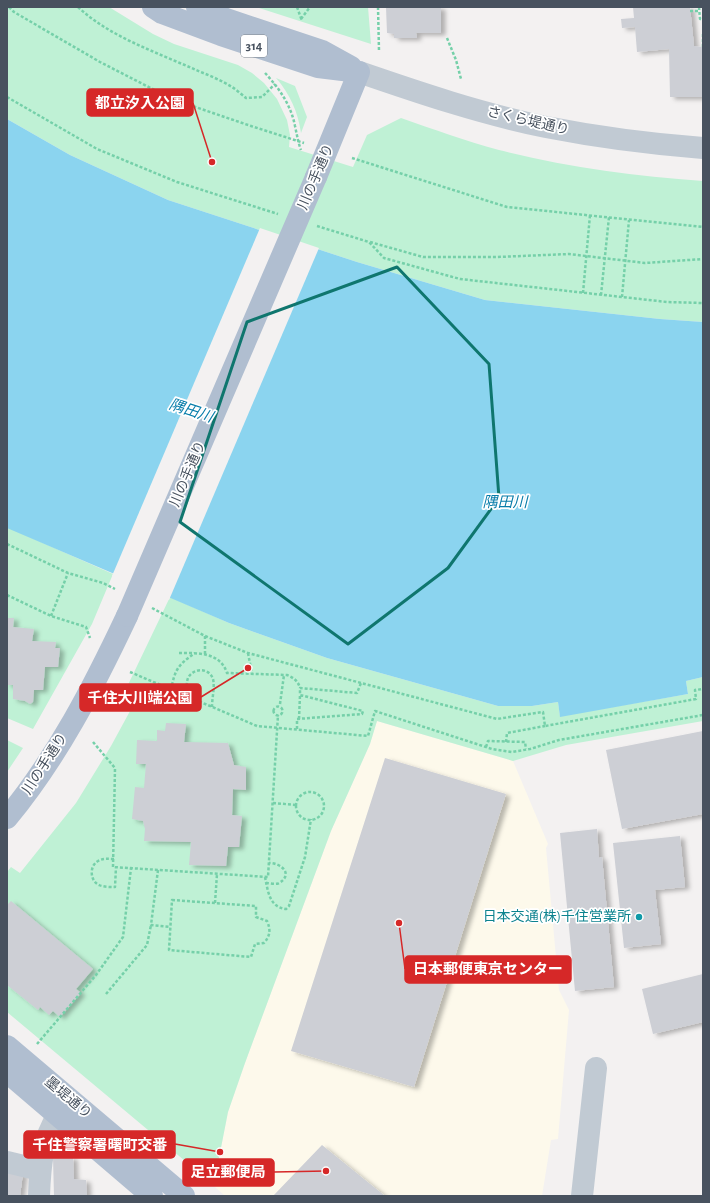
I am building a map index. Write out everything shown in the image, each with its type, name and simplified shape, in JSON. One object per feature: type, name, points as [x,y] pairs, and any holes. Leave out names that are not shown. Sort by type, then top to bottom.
[{"type":"main road","name":"314","points":[[153,7],[162,13],[221,36],[318,67],[359,72]]},
{"type":"main road","name":"314","points":[[197,7],[226,19],[322,51],[359,72]]},
{"type":"main road","name":"川の手通り","points":[[7,818],[21,801],[48,761],[81,708],[112,648],[316,177],[359,72]]},
{"type":"main road","name":"墨堤通り","points":[[7,1046],[65,1108],[152,1196]]},
{"type":"main road","name":"墨堤通り","points":[[7,1072],[65,1108],[184,1196]]},
{"type":"street","name":"さくら堤通り","points":[[359,72],[465,107],[545,127],[640,142],[703,148]]},
{"type":"street","points":[[582,1196],[596,1068]]},
{"type":"street","points":[[39,1196],[40,1170],[44,1148],[65,1108]]},
{"type":"street","points":[[7,1162],[40,1170]]},
{"type":"path","points":[[9,7],[14,12],[100,62],[172,99],[250,126],[304,142]]},
{"type":"path","points":[[78,7],[106,28],[144,47],[216,78],[232,87],[246,98],[262,97],[275,84]]},
{"type":"path","points":[[297,7],[303,26]]},
{"type":"path","points":[[301,19],[310,7]]},
{"type":"path","points":[[378,7],[379,51]]},
{"type":"path","points":[[699,7],[700,19],[703,19]]},
{"type":"path","points":[[690,11],[700,11]]},
{"type":"path","points":[[703,32],[703,47]]},
{"type":"path","points":[[447,38],[456,60],[461,79]]},
{"type":"path","points":[[260,69],[275,84],[287,103],[301,150]]},
{"type":"path","points":[[7,97],[97,149],[177,182],[280,214]]},
{"type":"path","points":[[352,158],[507,207],[703,227]]},
{"type":"path","points":[[583,293],[590,215]]},
{"type":"path","points":[[601,295],[609,217]]},
{"type":"path","points":[[622,297],[629,220]]},
{"type":"path","points":[[310,224],[423,257],[497,257],[569,254],[645,263],[703,259]]},
{"type":"path","points":[[369,242],[384,258],[460,279],[667,302],[703,303]]},
{"type":"path","points":[[7,544],[68,572],[103,583],[116,590]]},
{"type":"path","points":[[51,616],[68,572]]},
{"type":"path","points":[[7,595],[51,616],[86,627],[90,638]]},
{"type":"path","points":[[148,606],[205,636],[248,653],[497,719],[543,712],[545,726]]},
{"type":"path","points":[[205,636],[205,654]]},
{"type":"path","points":[[179,653],[195,653],[211,656],[222,662],[227,673],[284,675],[294,679],[300,688],[299,719],[297,719],[298,729]]},
{"type":"path","points":[[171,690],[173,679],[181,664],[195,653]]},
{"type":"path","points":[[248,653],[252,674]]},
{"type":"path","points":[[187,696],[187,680],[192,673],[194,671],[202,670],[207,672],[212,678],[212,707]]},
{"type":"path","points":[[130,672],[256,726],[368,736],[376,711],[486,747],[512,752],[526,750],[559,740],[703,714]]},
{"type":"path","points":[[280,704],[284,675]]},
{"type":"path","points":[[300,688],[357,692],[361,683]]},
{"type":"path","points":[[506,742],[507,732],[696,699],[695,690],[703,689]]},
{"type":"path","points":[[299,719],[362,714],[363,711],[300,695]]},
{"type":"path","points":[[116,867],[268,877],[278,716]]},
{"type":"path","points":[[486,747],[488,741],[525,742],[526,750]]},
{"type":"path","points":[[93,742],[115,768],[115,887],[100,886],[94,881],[92,869],[96,862],[104,858],[114,858]]},
{"type":"path","points":[[304,793],[314,793],[321,798],[323,807],[319,816],[311,819],[303,818],[299,815],[296,805],[298,799],[304,793]]},
{"type":"path","points":[[273,803],[296,805]]},
{"type":"path","points":[[265,877],[269,894],[274,904],[280,908],[286,909],[289,906],[306,857],[311,819]]},
{"type":"path","points":[[266,883],[277,884],[284,878],[285,873],[284,868],[280,865],[269,863]]},
{"type":"path","points":[[36,1044],[96,975],[123,937],[131,868]]},
{"type":"path","points":[[106,994],[147,945],[158,870]]},
{"type":"path","points":[[215,903],[216,874]]},
{"type":"path","points":[[172,900],[215,903],[256,906],[256,917],[267,921],[270,928],[270,934],[264,943],[255,944],[251,957],[169,950],[170,927],[172,900]]},
{"type":"path","points":[[151,925],[170,927]]},
{"type":"highlighted area","points":[[397,267],[489,364],[499,498],[448,568],[348,644],[180,522],[247,322]]},
{"type":"shaded area","points":[[377,721],[513,761],[548,844],[546,848],[559,990],[569,1010],[558,1139],[551,1140],[542,1196],[225,1196],[203,1176],[218,1163],[228,1112],[245,1063],[331,831],[370,744]]},
{"type":"green space","points":[[7,7],[109,7],[153,34],[174,44],[238,65],[252,73],[264,83],[277,99],[287,120],[290,135],[289,147],[353,167],[367,135],[401,118],[449,135],[524,156],[575,166],[703,181],[703,322],[660,319],[485,300],[357,262],[168,200],[70,155],[7,119]]},
{"type":"green space","points":[[256,7],[368,7],[371,44]]},
{"type":"green space","points":[[276,78],[295,86],[307,117],[301,133],[293,104]]},
{"type":"green space","points":[[7,527],[113,574],[92,624],[33,729],[7,718]]},
{"type":"green space","points":[[170,597],[229,623],[327,658],[498,706],[532,706],[558,702],[560,716],[688,694],[686,681],[703,677],[703,721],[566,745],[513,761],[377,721],[370,744],[331,831],[245,1063],[228,1112],[218,1163],[203,1176],[7,1012],[7,872],[11,867],[20,873],[76,803],[111,746],[142,689],[126,689]]},
{"type":"green space","points":[[7,740],[23,748],[7,772]]},
{"type":"water","name":"隅田川","points":[[7,119],[70,155],[168,200],[357,262],[485,300],[660,319],[703,322],[703,677],[686,681],[688,694],[560,717],[558,702],[532,706],[498,706],[327,658],[229,623],[7,528]]},
{"type":"pier","points":[[260,228],[319,248],[169,600],[112,576]]},
{"type":"building","points":[[386,7],[441,7],[441,33],[416,33],[417,38],[394,38],[394,34],[387,33]]},
{"type":"building","points":[[633,7],[690,7],[694,46],[703,47],[703,97],[670,97],[669,49],[637,52],[635,27],[622,28],[621,19],[634,18]]},
{"type":"building","points":[[7,618],[14,618],[13,627],[34,629],[32,641],[56,642],[55,648],[60,648],[58,667],[45,667],[43,690],[34,690],[33,702],[30,704],[25,701],[13,699],[13,685],[7,685]]},
{"type":"building","points":[[166,723],[186,724],[184,742],[228,743],[234,765],[246,767],[246,790],[233,789],[232,815],[242,816],[239,847],[228,847],[226,866],[189,865],[191,842],[144,841],[145,829],[143,821],[132,819],[135,787],[144,788],[146,764],[136,764],[137,740],[157,741],[157,730],[165,731]]},
{"type":"building","points":[[703,731],[703,814],[622,829],[606,750]]},
{"type":"building","points":[[385,758],[506,794],[414,1087],[291,1051]]},
{"type":"building","points":[[597,829],[599,858],[602,857],[614,987],[575,991],[560,833]]},
{"type":"building","name":"日本交通(株)千住営業所","points":[[680,836],[685,887],[655,890],[661,944],[624,948],[613,843]]},
{"type":"building","points":[[11,901],[93,969],[76,989],[81,993],[60,1017],[53,1011],[49,1015],[40,1007],[38,1010],[7,985],[7,905]]},
{"type":"building","points":[[703,974],[703,1022],[653,1034],[642,989]]},
{"type":"building","points":[[322,1145],[385,1196],[273,1196]]},
{"type":"building","points":[[53,1157],[73,1157],[74,1179],[86,1180],[87,1196],[54,1196]]},
{"type":"building","points":[[7,1171],[23,1173],[20,1196],[7,1196]]},
{"type":"place","name":"都立汐入公園","points":[[212,162]]},
{"type":"place","name":"千住大川端公園","points":[[248,668]]},
{"type":"place","name":"日本交通(株)千住営業所","points":[[639,917]]},
{"type":"place","name":"日本郵便東京センター","points":[[399,923]]},
{"type":"place","name":"千住警察署曙町交番","points":[[220,1152]]},
{"type":"place","name":"足立郵便局","points":[[326,1171]]}]
